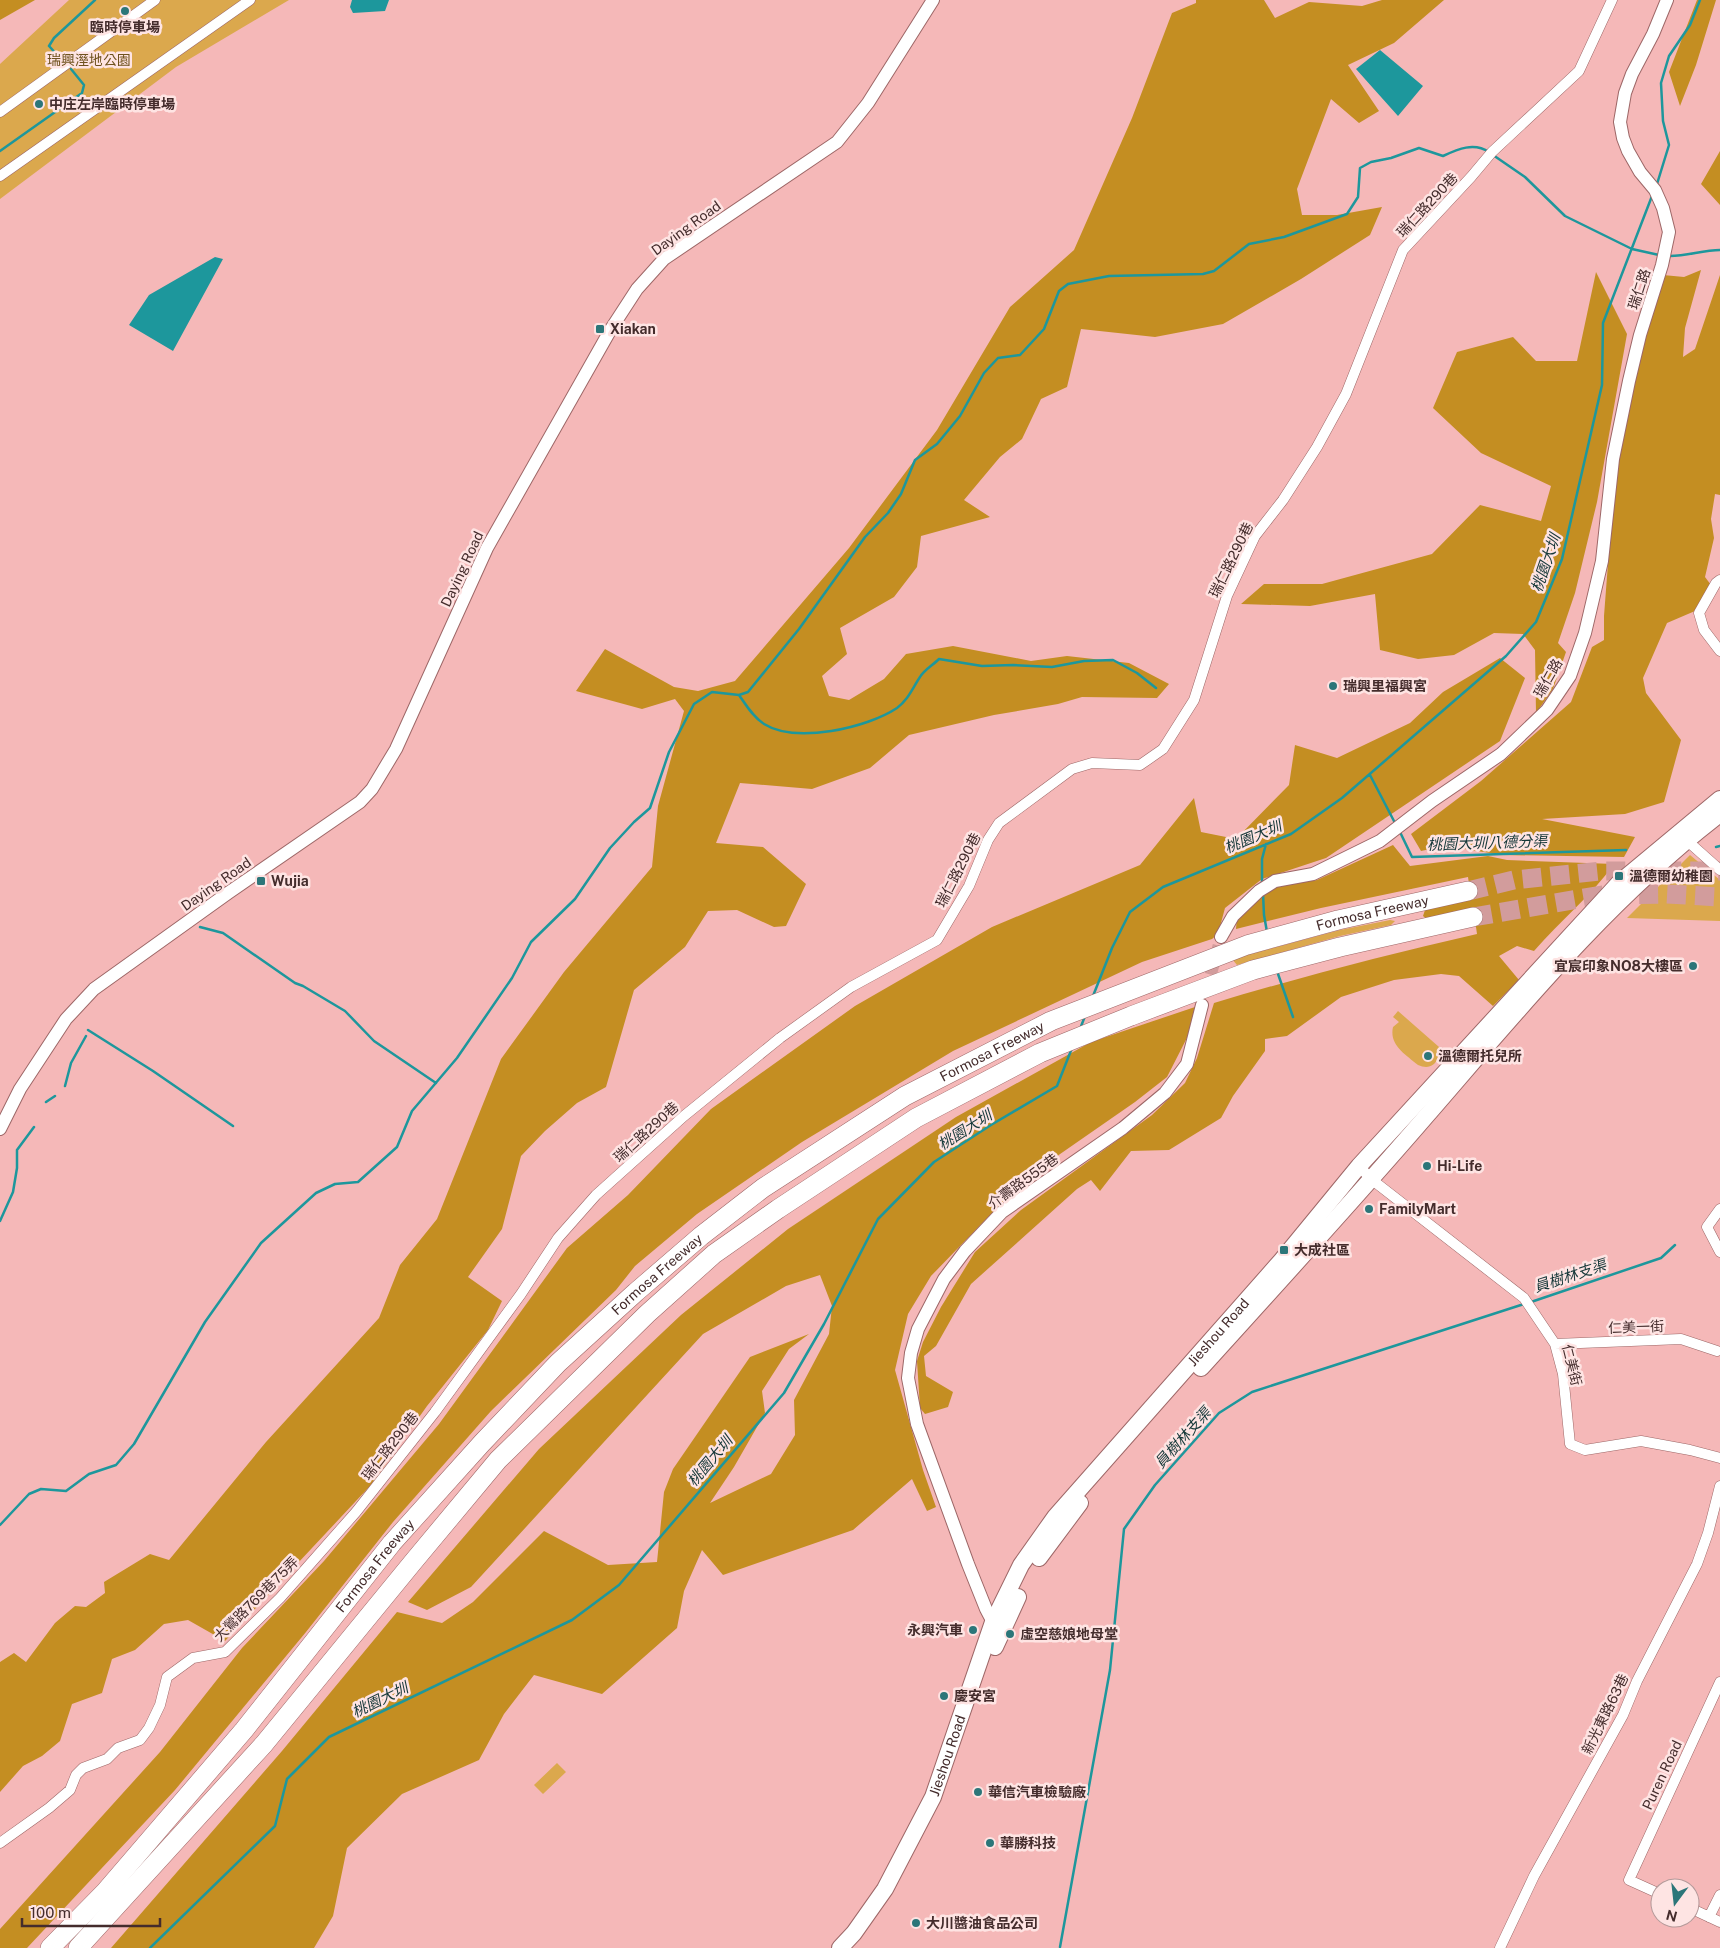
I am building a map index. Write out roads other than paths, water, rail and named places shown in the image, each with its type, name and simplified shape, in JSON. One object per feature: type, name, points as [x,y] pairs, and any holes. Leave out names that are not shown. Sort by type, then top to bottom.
[{"type":"highway","name":"Formosa Freeway","points":[[50,1948],[105,1892],[244,1730],[392,1543],[482,1443],[558,1363],[693,1243],[763,1188],[905,1096],[1051,1021],[1247,944],[1338,920],[1468,891]]},
{"type":"highway","points":[[1409,904],[1413,930]]},
{"type":"highway","name":"Formosa Freeway","points":[[78,1948],[264,1744],[498,1460],[647,1314],[714,1254],[778,1209],[916,1118],[1040,1053],[1253,970],[1473,917]]},
{"type":"main road","name":"Jieshou Road","points":[[854,1948],[871,1928],[934,1817],[996,1628],[1032,1568],[1077,1506],[1371,1179],[1498,1033],[1612,908],[1720,799]]},
{"type":"main road","name":"Jieshou Road","points":[[840,1948],[854,1933],[885,1889],[934,1797],[1021,1565],[1055,1517],[1281,1261],[1359,1166],[1619,883],[1682,836],[1720,814]]},
{"type":"street","points":[[0,112],[155,0]]},
{"type":"street","points":[[0,176],[250,0]]},
{"type":"street","name":"Daying Road","points":[[0,1128],[20,1090],[66,1019],[94,989],[360,802],[372,789],[396,749],[487,548],[606,337],[638,289],[664,259],[837,142],[868,103],[933,0]]},
{"type":"street","name":"瑞仁路290巷","points":[[336,1535],[434,1412],[521,1294],[558,1238],[596,1195],[684,1116],[780,1038],[852,987],[936,940],[969,886],[988,840],[999,823],[1072,769],[1092,763],[1140,765],[1163,749],[1194,700],[1227,596],[1255,536],[1283,500],[1346,394],[1402,250],[1489,156],[1579,71],[1612,0]]},
{"type":"street","name":"瑞仁路","points":[[1221,937],[1233,916],[1259,891],[1275,881],[1313,874],[1380,841],[1432,801],[1501,754],[1547,710],[1570,676],[1586,633],[1602,561],[1613,459],[1629,381],[1640,335],[1662,265],[1669,232],[1663,208],[1655,190],[1640,172],[1628,151],[1620,122],[1625,93],[1632,74],[1657,26],[1667,0]]},
{"type":"street","points":[[1720,580],[1716,583],[1700,612],[1704,630],[1720,651]]},
{"type":"street","points":[[1682,836],[1720,870]]},
{"type":"street","name":"介壽路555巷","points":[[996,1628],[968,1564],[917,1424],[908,1378],[911,1353],[918,1329],[944,1279],[965,1251],[1002,1212],[1123,1128],[1165,1093],[1187,1064],[1202,1004]]},
{"type":"street","name":"仁美街","points":[[1359,1166],[1371,1179],[1527,1303],[1554,1344],[1564,1374],[1570,1444],[1585,1450],[1641,1442],[1690,1450],[1720,1458]]},
{"type":"street","points":[[1720,1209],[1707,1227],[1720,1252]]},
{"type":"street","name":"仁美一街","points":[[1554,1344],[1681,1339],[1717,1351]]},
{"type":"street","name":"新光東路63巷","points":[[1500,1948],[1534,1876],[1618,1724],[1637,1680],[1697,1564],[1708,1533],[1720,1486]]},
{"type":"street","name":"大鶯路769巷75弄","points":[[0,1843],[49,1808],[70,1790],[76,1775],[82,1768],[107,1759],[118,1748],[140,1740],[150,1728],[160,1705],[167,1677],[194,1658],[225,1652],[280,1598],[336,1535]]},
{"type":"street","name":"Puren Road","points":[[1650,1889],[1629,1880],[1720,1682]]},
{"type":"street","points":[[1709,1917],[1720,1895]]},
{"type":"street","points":[[1700,1913],[1720,1922]]},
{"type":"water","points":[[352,0],[389,0],[385,11],[353,13],[350,7]]},
{"type":"water","points":[[1380,50],[1423,86],[1398,116],[1356,69]]},
{"type":"water","points":[[215,257],[223,259],[173,351],[129,325],[149,295]]},
{"type":"waterway","points":[[60,58],[49,46],[54,38],[95,0]]},
{"type":"waterway","points":[[1657,184],[1669,145],[1663,121],[1661,83],[1669,56],[1690,25],[1700,0]]},
{"type":"waterway","points":[[0,151],[82,93],[84,85],[71,69]]},
{"type":"waterway","points":[[0,1525],[29,1494],[41,1489],[66,1491],[89,1474],[116,1465],[134,1444],[205,1322],[261,1243],[316,1193],[335,1184],[358,1182],[397,1147],[412,1111],[457,1058],[512,978],[531,942],[575,899],[610,848],[650,808],[669,752],[694,704],[712,692],[739,695],[748,692],[799,629],[865,537],[888,513],[901,494],[915,460],[937,444],[960,416],[984,373],[998,358],[1020,355],[1044,329],[1059,291],[1068,284],[1109,276],[1203,274],[1214,271],[1249,244],[1284,237],[1347,214],[1358,197],[1360,168],[1371,162],[1391,158],[1419,148],[1443,156],[1460,149],[1472,147],[1478,147],[1489,152]]},
{"type":"waterway","points":[[1493,155],[1525,177],[1565,216],[1632,249],[1659,255]]},
{"type":"waterway","name":"桃園大圳","points":[[1093,996],[1112,948],[1130,912],[1163,887],[1291,834],[1342,798],[1506,656],[1536,622],[1562,559],[1602,385],[1603,323],[1652,196]]},
{"type":"waterway","points":[[1667,256],[1720,250]]},
{"type":"waterway","points":[[739,695],[753,714],[764,724],[778,730],[794,733],[812,733],[831,731],[868,722],[897,708],[907,698],[922,674],[939,659],[982,666],[1052,667],[1084,661],[1113,660],[1137,673],[1156,688]]},
{"type":"waterway","name":"桃園大圳八德分渠","points":[[1370,775],[1395,823]]},
{"type":"waterway","name":"桃園大圳八德分渠","points":[[1400,832],[1412,857],[1626,850]]},
{"type":"waterway","points":[[1262,885],[1262,859],[1266,844]]},
{"type":"waterway","name":"桃園大圳八德分渠","points":[[1716,847],[1720,846]]},
{"type":"waterway","points":[[1263,893],[1267,932]]},
{"type":"waterway","points":[[200,927],[223,933],[295,983],[345,1011],[374,1041],[436,1083]]},
{"type":"waterway","points":[[1277,971],[1293,1017]]},
{"type":"waterway","name":"桃園大圳","points":[[1080,1029],[1085,1016]]},
{"type":"waterway","points":[[88,1030],[153,1071],[233,1126]]},
{"type":"waterway","points":[[65,1086],[71,1063],[86,1036]]},
{"type":"waterway","name":"桃園大圳","points":[[150,1948],[275,1826],[287,1779],[329,1737],[572,1620],[619,1585],[784,1393],[824,1324],[878,1219],[934,1162],[991,1125],[1057,1086],[1072,1048]]},
{"type":"waterway","points":[[46,1102],[55,1096]]},
{"type":"waterway","points":[[0,1221],[13,1192],[17,1168],[17,1150],[34,1127]]},
{"type":"waterway","name":"員樹林支渠","points":[[1531,1302],[1661,1258],[1675,1245]]},
{"type":"waterway","name":"員樹林支渠","points":[[1060,1947],[1110,1670],[1124,1529],[1155,1485],[1219,1413],[1252,1392],[1524,1304]]},
{"type":"tunnel","points":[[1468,891],[1514,880],[1601,871],[1720,871]]},
{"type":"tunnel","points":[[1473,917],[1602,895],[1667,894],[1720,897]]},
{"type":"tunnel","points":[[1206,992],[1221,937]]},
{"type":"place","name":"臨時停車場","points":[[125,11]]},
{"type":"place","name":"中庄左岸臨時停車場","points":[[39,104]]},
{"type":"place","name":"Xiakan","points":[[600,329]]},
{"type":"place","name":"瑞興里福興宮","points":[[1333,686]]},
{"type":"place","name":"溫德爾幼稚園","points":[[1619,876]]},
{"type":"place","name":"Wujia","points":[[261,881]]},
{"type":"place","name":"宜宸印象NO8大樓區","points":[[1693,966]]},
{"type":"place","name":"溫德爾托兒所","points":[[1428,1056]]},
{"type":"place","name":"Hi-Life","points":[[1427,1166]]},
{"type":"place","name":"FamilyMart","points":[[1369,1209]]},
{"type":"place","name":"大成社區","points":[[1284,1250]]},
{"type":"place","name":"永興汽車","points":[[973,1630]]},
{"type":"place","name":"虛空慈娘地母堂","points":[[1010,1634]]},
{"type":"place","name":"慶安宮","points":[[944,1696]]},
{"type":"place","name":"華信汽車檢驗廠","points":[[978,1792]]},
{"type":"place","name":"華勝科技","points":[[990,1843]]},
{"type":"place","name":"大川醬油食品公司","points":[[916,1923]]},
{"type":"park label","name":"瑞興溼地公園","points":[[89,60]]}]
